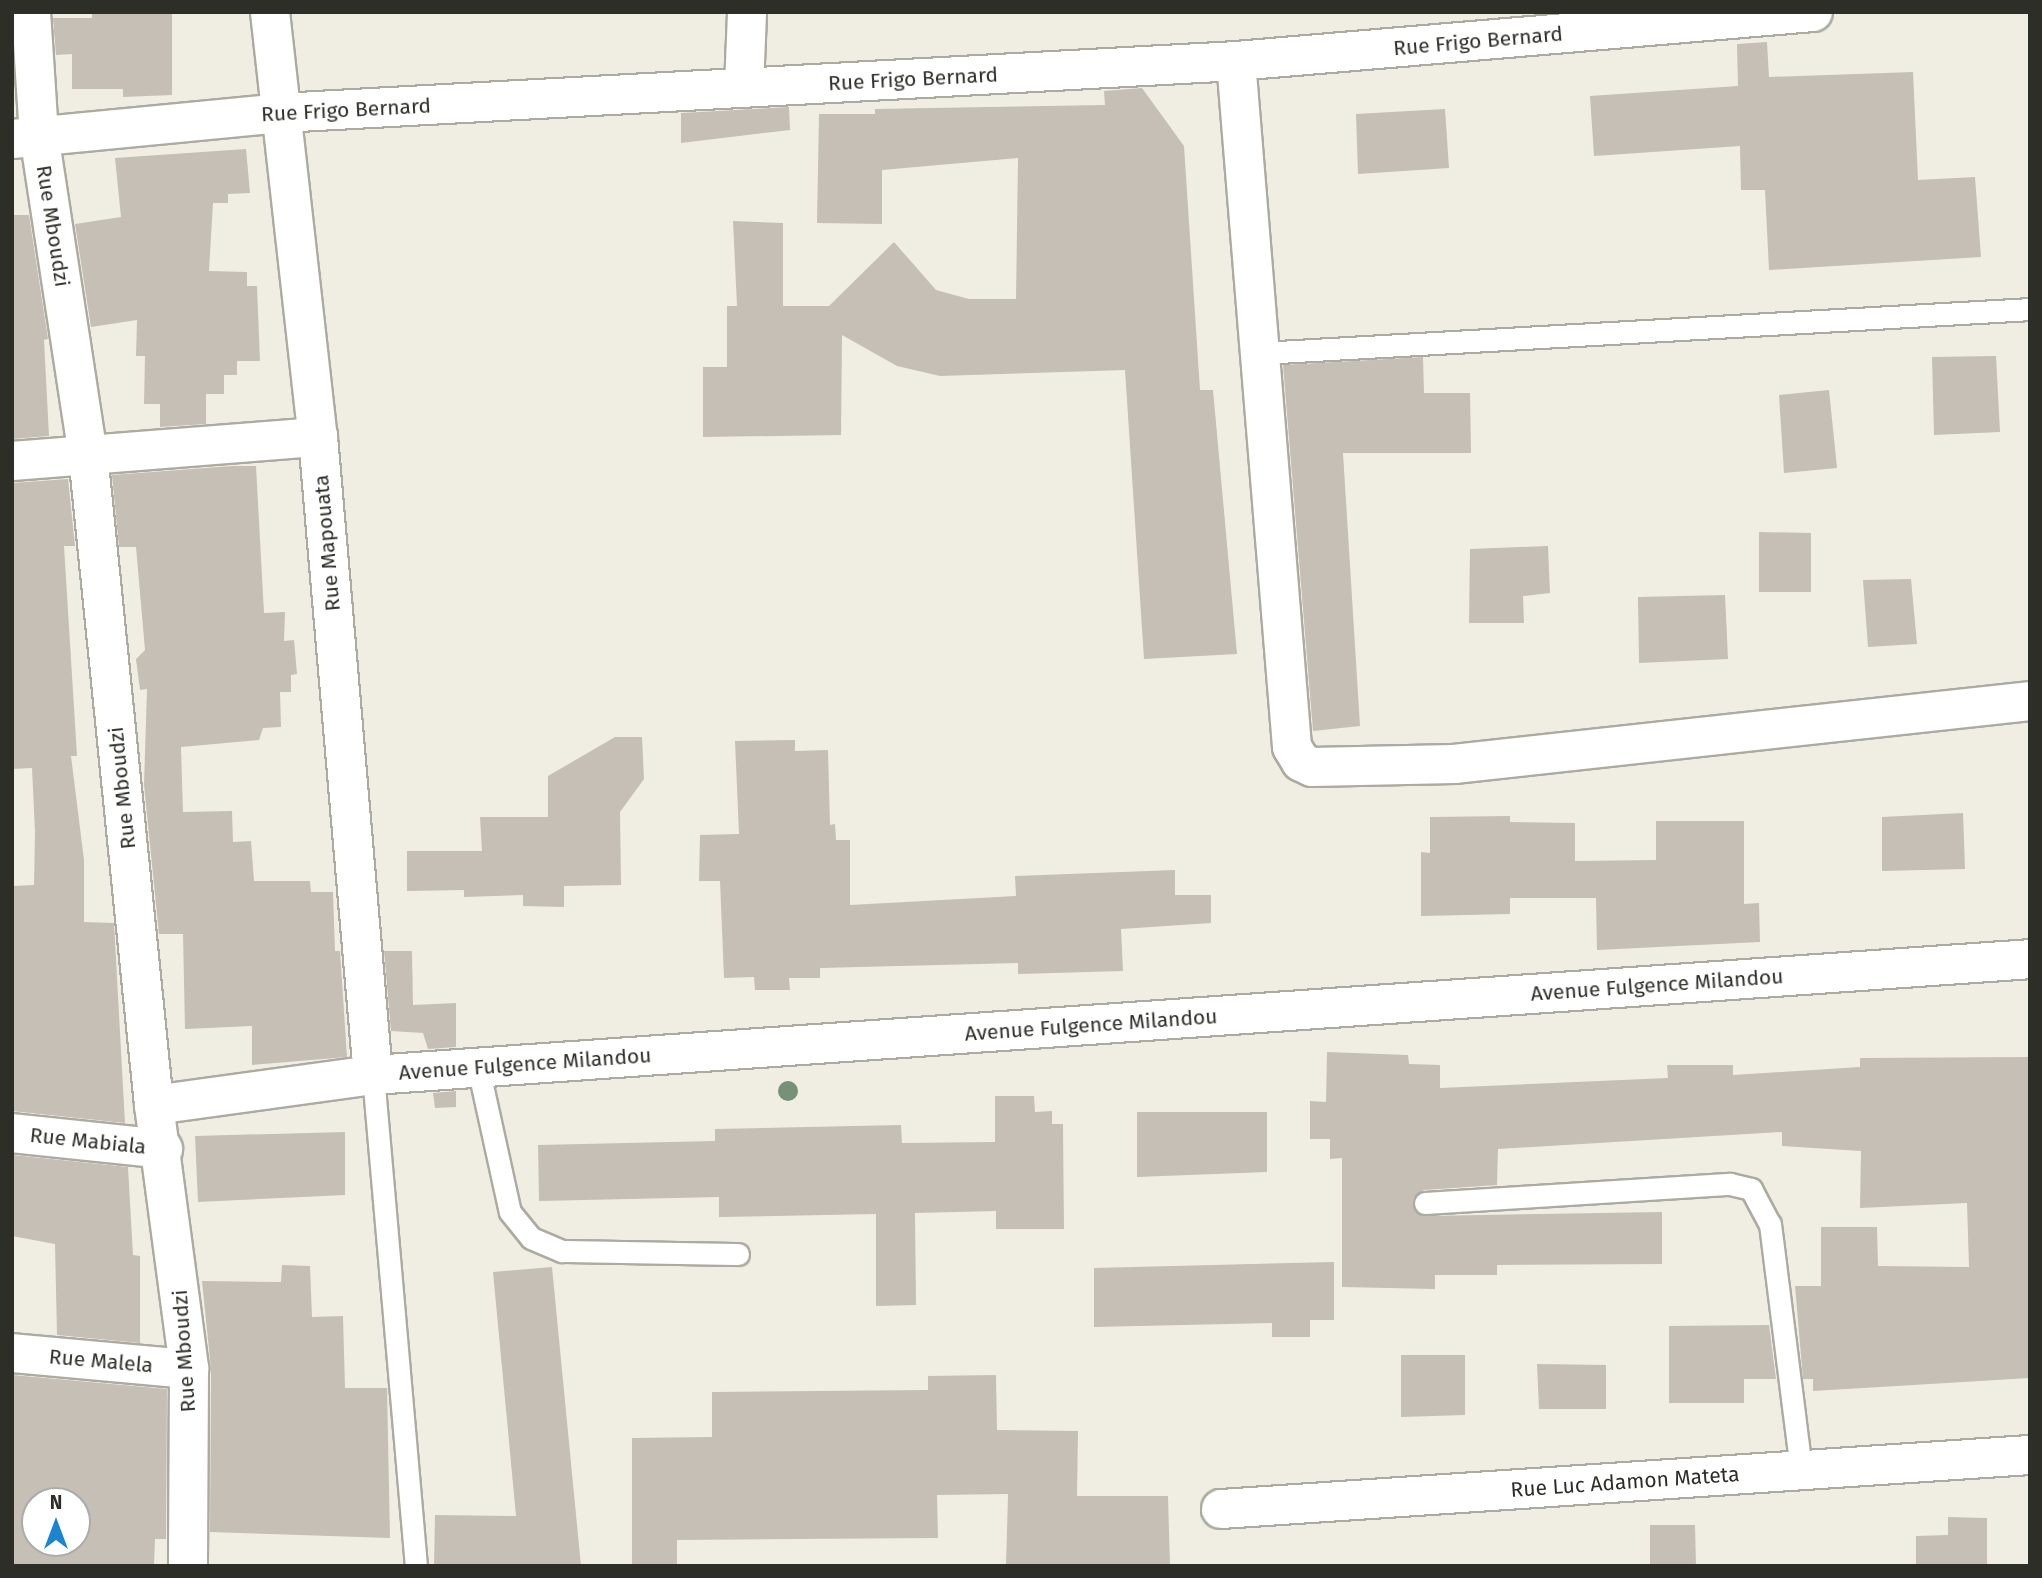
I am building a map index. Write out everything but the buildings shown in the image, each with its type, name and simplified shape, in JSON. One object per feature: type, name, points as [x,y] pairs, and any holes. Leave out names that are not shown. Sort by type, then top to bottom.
[{"type":"street","name":"Rue Mboudzi","points":[[31,12],[26,137],[88,454],[154,1105],[163,1149],[190,1369],[188,1566]]},
{"type":"street","name":"Rue Mapouata","points":[[270,12],[318,437],[373,1075]]},
{"type":"street","points":[[744,88],[747,12]]},
{"type":"street","name":"Rue Frigo Bernard","points":[[26,137],[280,113],[1236,61],[1813,12]]},
{"type":"street","points":[[1236,61],[1292,747],[1301,762],[1312,767],[1454,764],[2030,701]]},
{"type":"street","points":[[12,461],[318,437]]},
{"type":"street","name":"Avenue Fulgence Milandou","points":[[154,1105],[373,1075],[2030,959]]},
{"type":"street","name":"Rue Mabiala","points":[[12,1133],[163,1149]]},
{"type":"street","name":"Rue Malela","points":[[12,1353],[190,1369]]},
{"type":"street","name":"Rue Luc Adamon Mateta","points":[[1221,1509],[2030,1455]]},
{"type":"lane","points":[[1261,353],[2030,309]]},
{"type":"lane","points":[[478,1068],[510,1212],[531,1238],[562,1251],[738,1254]]},
{"type":"lane","points":[[373,1075],[416,1564]]},
{"type":"lane","points":[[1425,1203],[1730,1184],[1751,1189],[1770,1224],[1801,1471]]}]
